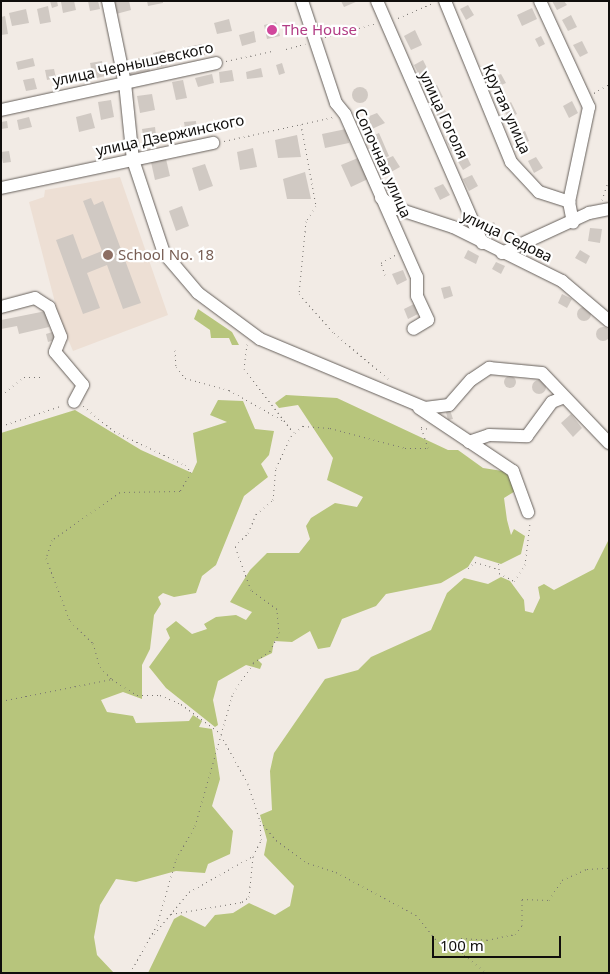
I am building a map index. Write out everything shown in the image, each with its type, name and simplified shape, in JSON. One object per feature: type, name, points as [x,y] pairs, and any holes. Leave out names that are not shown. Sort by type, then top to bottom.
[{"type":"street","points":[[108,1],[125,83],[133,160],[164,254],[198,292],[257,338],[430,409],[446,407],[475,376],[504,366],[544,374],[562,398],[609,443]]},
{"type":"street","name":"Сопочная улица","points":[[302,1],[336,103],[346,114],[405,251],[428,319],[413,329]]},
{"type":"street","name":"улица Гоголя","points":[[377,1],[482,242]]},
{"type":"street","name":"Крутая улица","points":[[445,1],[511,162],[539,192],[569,202]]},
{"type":"street","points":[[540,1],[587,97],[588,114],[569,202],[573,223]]},
{"type":"street","name":"улица Чернышевского","points":[[1,110],[216,63]]},
{"type":"street","name":"улица Дзержинского","points":[[1,188],[213,143]]},
{"type":"street","name":"улица Седова","points":[[381,198],[482,242],[562,281],[609,321]]},
{"type":"street","points":[[502,253],[605,210]]},
{"type":"street","points":[[1,306],[35,298],[50,307],[61,337],[55,353],[83,386],[74,402]]},
{"type":"street","points":[[469,442],[489,435],[527,436],[552,402],[562,398]]},
{"type":"street","points":[[408,401],[514,472],[528,512]]},
{"type":"path","points":[[286,49],[316,42]]},
{"type":"path","name":"улица Чернышевского","points":[[216,63],[272,51]]},
{"type":"path","points":[[587,97],[609,84]]},
{"type":"path","name":"улица Дзержинского","points":[[213,143],[346,114]]},
{"type":"path","points":[[301,124],[316,206],[306,221],[300,294],[334,333],[390,380],[396,396]]},
{"type":"path","points":[[605,210],[609,179]]},
{"type":"path","points":[[385,275],[381,262],[405,251]]},
{"type":"path","points":[[249,338],[244,369],[293,433]]},
{"type":"path","points":[[176,350],[176,367],[185,378],[229,390],[282,420]]},
{"type":"path","points":[[1,395],[24,377],[43,376]]},
{"type":"path","points":[[1,426],[74,402],[114,430],[190,470],[180,491],[120,492],[52,540],[46,558],[70,622],[93,643],[100,667],[112,679],[137,695],[160,695],[181,704],[220,733],[248,784],[260,822],[262,840],[253,856],[252,888],[242,902],[171,914]]},
{"type":"path","points":[[152,936],[176,859],[195,826],[218,755],[220,733],[236,688],[253,663],[270,651],[279,633],[276,608],[251,590],[235,546],[248,534],[256,514],[273,500],[276,468],[293,433],[304,426],[330,428],[406,448],[428,448],[421,426],[429,431],[432,424]]},
{"type":"path","points":[[468,568],[475,562],[495,568],[499,564],[500,573],[514,581],[524,566],[528,512]]},
{"type":"path","points":[[1,701],[112,679]]},
{"type":"path","points":[[260,822],[308,863],[336,872],[416,916],[439,943],[463,954],[487,973]]},
{"type":"path","points":[[130,973],[152,936],[199,885],[253,856]]},
{"type":"path","points":[[463,954],[457,943],[461,938],[492,940],[515,934],[522,925],[522,899],[550,900],[562,879],[587,869],[609,868]]},
{"type":"shaded area","points":[[120,177],[168,315],[73,351],[59,318],[29,202],[44,197],[45,190]]},
{"type":"green space","points":[[198,309],[232,332],[239,345],[232,345],[229,338],[211,338],[210,330],[194,319]]},
{"type":"green space","points":[[286,395],[337,398],[448,450],[458,450],[483,468],[509,472],[517,490],[504,498],[507,520],[511,535],[514,529],[525,536],[521,554],[501,564],[475,556],[468,567],[441,583],[386,594],[376,606],[342,619],[330,647],[318,649],[310,631],[292,642],[274,641],[272,653],[258,660],[262,664],[260,669],[246,665],[218,681],[213,700],[218,725],[215,727],[166,688],[149,667],[170,638],[166,629],[176,621],[192,634],[207,629],[204,624],[216,617],[236,615],[246,620],[252,612],[230,602],[250,570],[267,553],[299,553],[310,539],[306,526],[311,518],[335,503],[357,507],[363,497],[327,480],[333,458],[298,405],[279,408],[275,403]]},
{"type":"green space","points":[[218,400],[243,401],[255,429],[274,431],[269,455],[261,464],[268,477],[244,496],[216,565],[202,576],[196,593],[174,597],[163,593],[158,597],[161,604],[154,615],[150,649],[142,665],[142,699],[123,692],[101,700],[107,712],[133,716],[136,723],[189,721],[193,715],[202,721],[199,727],[212,729],[220,779],[212,806],[233,831],[230,854],[208,864],[205,873],[176,871],[136,882],[116,879],[100,905],[94,937],[97,955],[114,973],[1,973],[1,433],[75,410],[141,450],[192,473],[197,462],[193,433],[227,422],[210,415]]},
{"type":"green space","points":[[609,539],[609,973],[148,973],[174,919],[181,915],[205,927],[215,915],[233,913],[249,903],[275,915],[290,906],[294,886],[264,855],[267,840],[260,815],[272,810],[270,771],[274,753],[325,679],[358,670],[371,657],[431,630],[447,593],[464,578],[488,584],[501,577],[510,581],[524,600],[525,611],[533,613],[540,598],[538,587],[544,584],[554,590],[594,569]]},
{"type":"building","points":[[50,1],[57,1],[58,6],[52,8]]},
{"type":"building","points":[[74,1],[76,10],[63,13],[61,2]]},
{"type":"building","points":[[88,1],[98,1],[100,9],[90,11]]},
{"type":"building","points":[[114,1],[129,1],[131,10],[116,14]]},
{"type":"building","points":[[147,1],[163,1],[163,3],[148,6]]},
{"type":"building","points":[[341,1],[358,1],[344,7]]},
{"type":"building","points":[[552,1],[564,1],[567,5],[557,10]]},
{"type":"building","points":[[468,5],[474,15],[466,20],[460,9]]},
{"type":"building","points":[[48,6],[51,22],[40,24],[37,9]]},
{"type":"building","points":[[532,8],[537,19],[522,26],[517,15]]},
{"type":"building","points":[[26,9],[29,23],[12,26],[9,13]]},
{"type":"building","points":[[571,15],[577,27],[568,31],[562,20]]},
{"type":"building","points":[[5,16],[8,34],[1,35],[1,17]]},
{"type":"building","points":[[229,19],[232,31],[217,34],[214,23]]},
{"type":"building","name":"The House","points":[[276,22],[280,36],[267,39],[264,25]]},
{"type":"building","points":[[415,30],[422,45],[411,50],[404,36]]},
{"type":"building","points":[[254,31],[256,42],[242,46],[239,35]]},
{"type":"building","points":[[541,36],[545,44],[539,47],[535,39]]},
{"type":"building","points":[[582,41],[588,53],[580,57],[573,45]]},
{"type":"building","points":[[202,44],[205,55],[190,59],[187,47]]},
{"type":"building","points":[[165,50],[168,65],[157,68],[153,53]]},
{"type":"building","points":[[147,56],[150,71],[131,75],[128,61]]},
{"type":"building","points":[[33,58],[35,66],[18,70],[16,62]]},
{"type":"building","points":[[423,60],[429,72],[420,77],[414,65]]},
{"type":"building","points":[[102,61],[105,76],[93,79],[90,63]]},
{"type":"building","points":[[282,63],[285,73],[279,75],[276,65]]},
{"type":"building","points":[[261,68],[263,77],[247,79],[246,72]]},
{"type":"building","points":[[54,69],[56,78],[47,80],[45,70]]},
{"type":"building","points":[[232,70],[234,81],[220,83],[219,72]]},
{"type":"building","points":[[86,72],[88,80],[77,83],[75,74]]},
{"type":"building","points":[[212,74],[214,83],[198,87],[195,78]]},
{"type":"building","points":[[501,74],[506,83],[499,86],[495,77]]},
{"type":"building","points":[[34,78],[37,89],[26,91],[23,80]]},
{"type":"building","points":[[183,80],[187,98],[176,100],[172,82]]},
{"type":"building","points":[[437,85],[443,97],[434,102],[428,90]]},
{"type":"building","points":[[360,87],[368,95],[360,103],[352,95]]},
{"type":"building","points":[[152,94],[155,110],[140,113],[137,96]]},
{"type":"building","points":[[111,100],[114,117],[101,120],[98,102]]},
{"type":"building","points":[[572,101],[578,113],[569,118],[563,106]]},
{"type":"building","points":[[511,102],[517,114],[508,118],[502,107]]},
{"type":"building","points":[[442,104],[448,116],[440,120],[433,108]]},
{"type":"building","points":[[91,113],[95,128],[79,132],[76,117]]},
{"type":"building","points":[[377,113],[385,123],[372,129],[367,117]]},
{"type":"building","points":[[29,117],[32,127],[19,130],[17,120]]},
{"type":"building","points":[[7,121],[8,128],[1,129],[1,122]]},
{"type":"building","points":[[196,121],[197,134],[186,135],[184,122]]},
{"type":"building","points":[[155,127],[157,145],[145,147],[142,129]]},
{"type":"building","points":[[346,129],[349,143],[325,148],[322,134]]},
{"type":"building","points":[[525,131],[529,141],[522,144],[518,134]]},
{"type":"building","points":[[379,133],[389,156],[378,161],[368,138]]},
{"type":"building","points":[[297,135],[301,157],[278,158],[275,140]]},
{"type":"building","points":[[455,136],[461,147],[452,152],[446,140]]},
{"type":"building","points":[[253,148],[257,167],[240,170],[237,152]]},
{"type":"building","points":[[9,151],[11,162],[3,163],[1,152]]},
{"type":"building","points":[[465,153],[471,165],[463,170],[456,158]]},
{"type":"building","points":[[393,156],[400,167],[391,172],[384,160]]},
{"type":"building","points":[[536,157],[543,168],[534,173],[528,161]]},
{"type":"building","points":[[358,158],[368,179],[351,187],[341,165]]},
{"type":"building","points":[[166,159],[170,176],[155,180],[151,162]]},
{"type":"building","points":[[205,164],[213,186],[199,191],[192,168]]},
{"type":"building","points":[[305,172],[311,199],[287,199],[283,179]]},
{"type":"building","points":[[472,175],[478,186],[469,191],[463,179]]},
{"type":"building","points":[[443,184],[450,195],[440,200],[434,188]]},
{"type":"building","name":"School No. 18","points":[[91,198],[94,205],[103,201],[141,303],[123,309],[107,265],[87,273],[100,308],[83,314],[56,240],[73,234],[82,259],[102,251],[83,201]]},
{"type":"building","points":[[182,206],[189,226],[176,231],[169,211]]},
{"type":"building","points":[[494,222],[500,233],[491,238],[485,226]]},
{"type":"building","points":[[590,228],[602,229],[600,243],[588,241]]},
{"type":"building","points":[[539,248],[545,252],[542,258],[535,254]]},
{"type":"building","points":[[468,250],[479,256],[476,264],[464,258]]},
{"type":"building","points":[[580,250],[590,256],[586,264],[575,258]]},
{"type":"building","points":[[496,262],[505,266],[501,274],[492,269]]},
{"type":"building","points":[[403,270],[407,280],[397,285],[392,274]]},
{"type":"building","points":[[450,286],[453,296],[444,299],[441,288]]},
{"type":"building","points":[[562,294],[572,299],[567,308],[558,303]]},
{"type":"building","points":[[414,304],[418,314],[408,319],[404,309]]},
{"type":"building","points":[[581,307],[587,307],[591,314],[587,321],[581,321],[577,317],[577,311]]},
{"type":"building","points":[[46,311],[49,327],[19,334],[17,326],[1,329],[1,320]]},
{"type":"building","points":[[603,327],[608,329],[610,334],[608,339],[603,341],[598,339],[596,334],[598,329]]},
{"type":"building","points":[[56,331],[58,339],[48,342],[46,334]]},
{"type":"building","points":[[508,376],[512,376],[516,382],[512,388],[508,388],[504,384],[504,380]]},
{"type":"building","points":[[539,380],[544,382],[546,387],[544,392],[539,394],[534,392],[532,387],[534,382]]},
{"type":"building","points":[[450,410],[453,419],[448,420],[446,412]]},
{"type":"building","points":[[571,414],[582,428],[573,437],[561,423]]},
{"type":"place","name":"The House","points":[[272,30]]},
{"type":"place","name":"School No. 18","points":[[108,255]]}]
